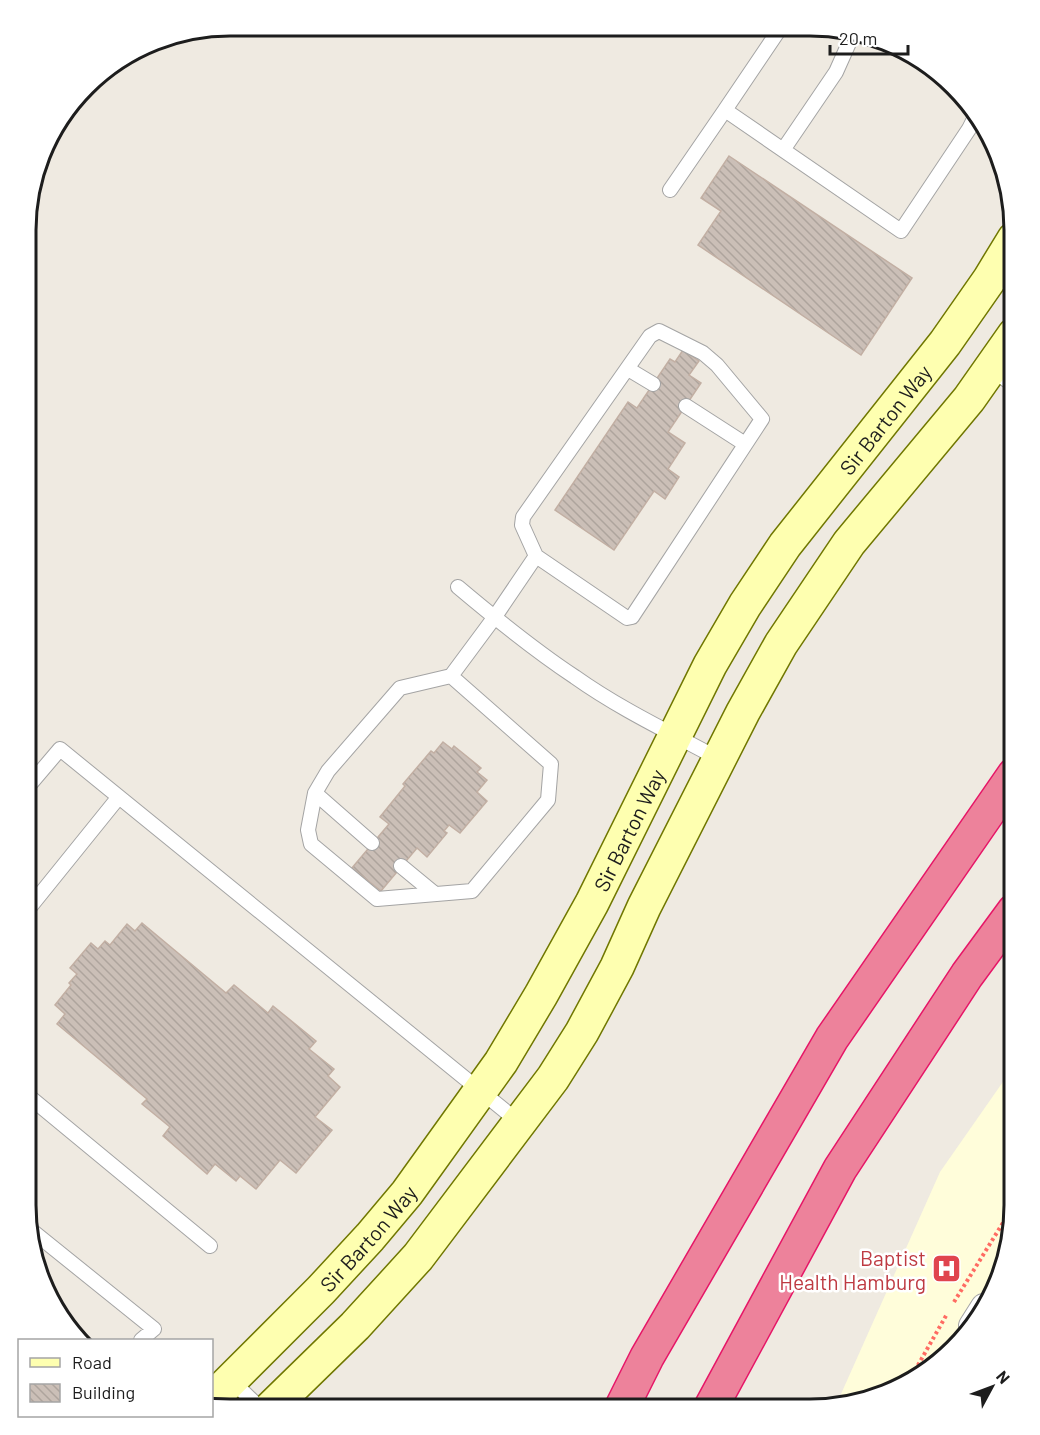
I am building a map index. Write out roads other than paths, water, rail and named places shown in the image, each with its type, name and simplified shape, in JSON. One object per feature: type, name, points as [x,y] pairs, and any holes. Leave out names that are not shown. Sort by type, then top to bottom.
[{"type":"highway","points":[[626,1399],[647,1357],[832,1038],[1004,789]]},
{"type":"highway","points":[[715,1399],[840,1169],[967,975],[1004,925]]},
{"type":"main road","name":"Sir Barton Way","points":[[221,1390],[321,1290],[370,1237],[407,1193],[501,1062],[592,903],[727,635],[785,545],[945,343],[1004,255]]},
{"type":"main road","points":[[280,1399],[355,1326],[418,1257],[553,1078],[582,1032],[719,759],[781,644],[849,543],[969,399],[1002,377]]},
{"type":"lane","points":[[670,190],[775,36]]},
{"type":"lane","points":[[783,150],[836,72],[850,41]]},
{"type":"lane","points":[[725,110],[901,231],[972,124]]},
{"type":"lane","points":[[659,332],[703,353],[762,419],[632,617],[627,618],[536,556],[522,525],[523,517],[628,369],[650,336],[659,332]]},
{"type":"lane","points":[[628,369],[653,384]]},
{"type":"lane","points":[[686,406],[745,444]]},
{"type":"lane","points":[[451,676],[551,764],[548,800],[472,891],[377,898],[311,844],[308,830],[315,793],[328,771],[400,688],[451,676],[536,556]]},
{"type":"lane","points":[[458,587],[494,618],[574,677],[719,759]]},
{"type":"lane","points":[[36,777],[60,749],[520,1123]]},
{"type":"lane","points":[[315,793],[372,843]]},
{"type":"lane","points":[[36,900],[118,798]]},
{"type":"lane","points":[[401,866],[435,894]]},
{"type":"lane","points":[[36,1102],[210,1246]]},
{"type":"lane","points":[[39,1237],[154,1329],[143,1339]]},
{"type":"lane","points":[[221,1390],[240,1399]]},
{"type":"place","name":"Baptist Health Hamburg","points":[[947,1269]]}]
